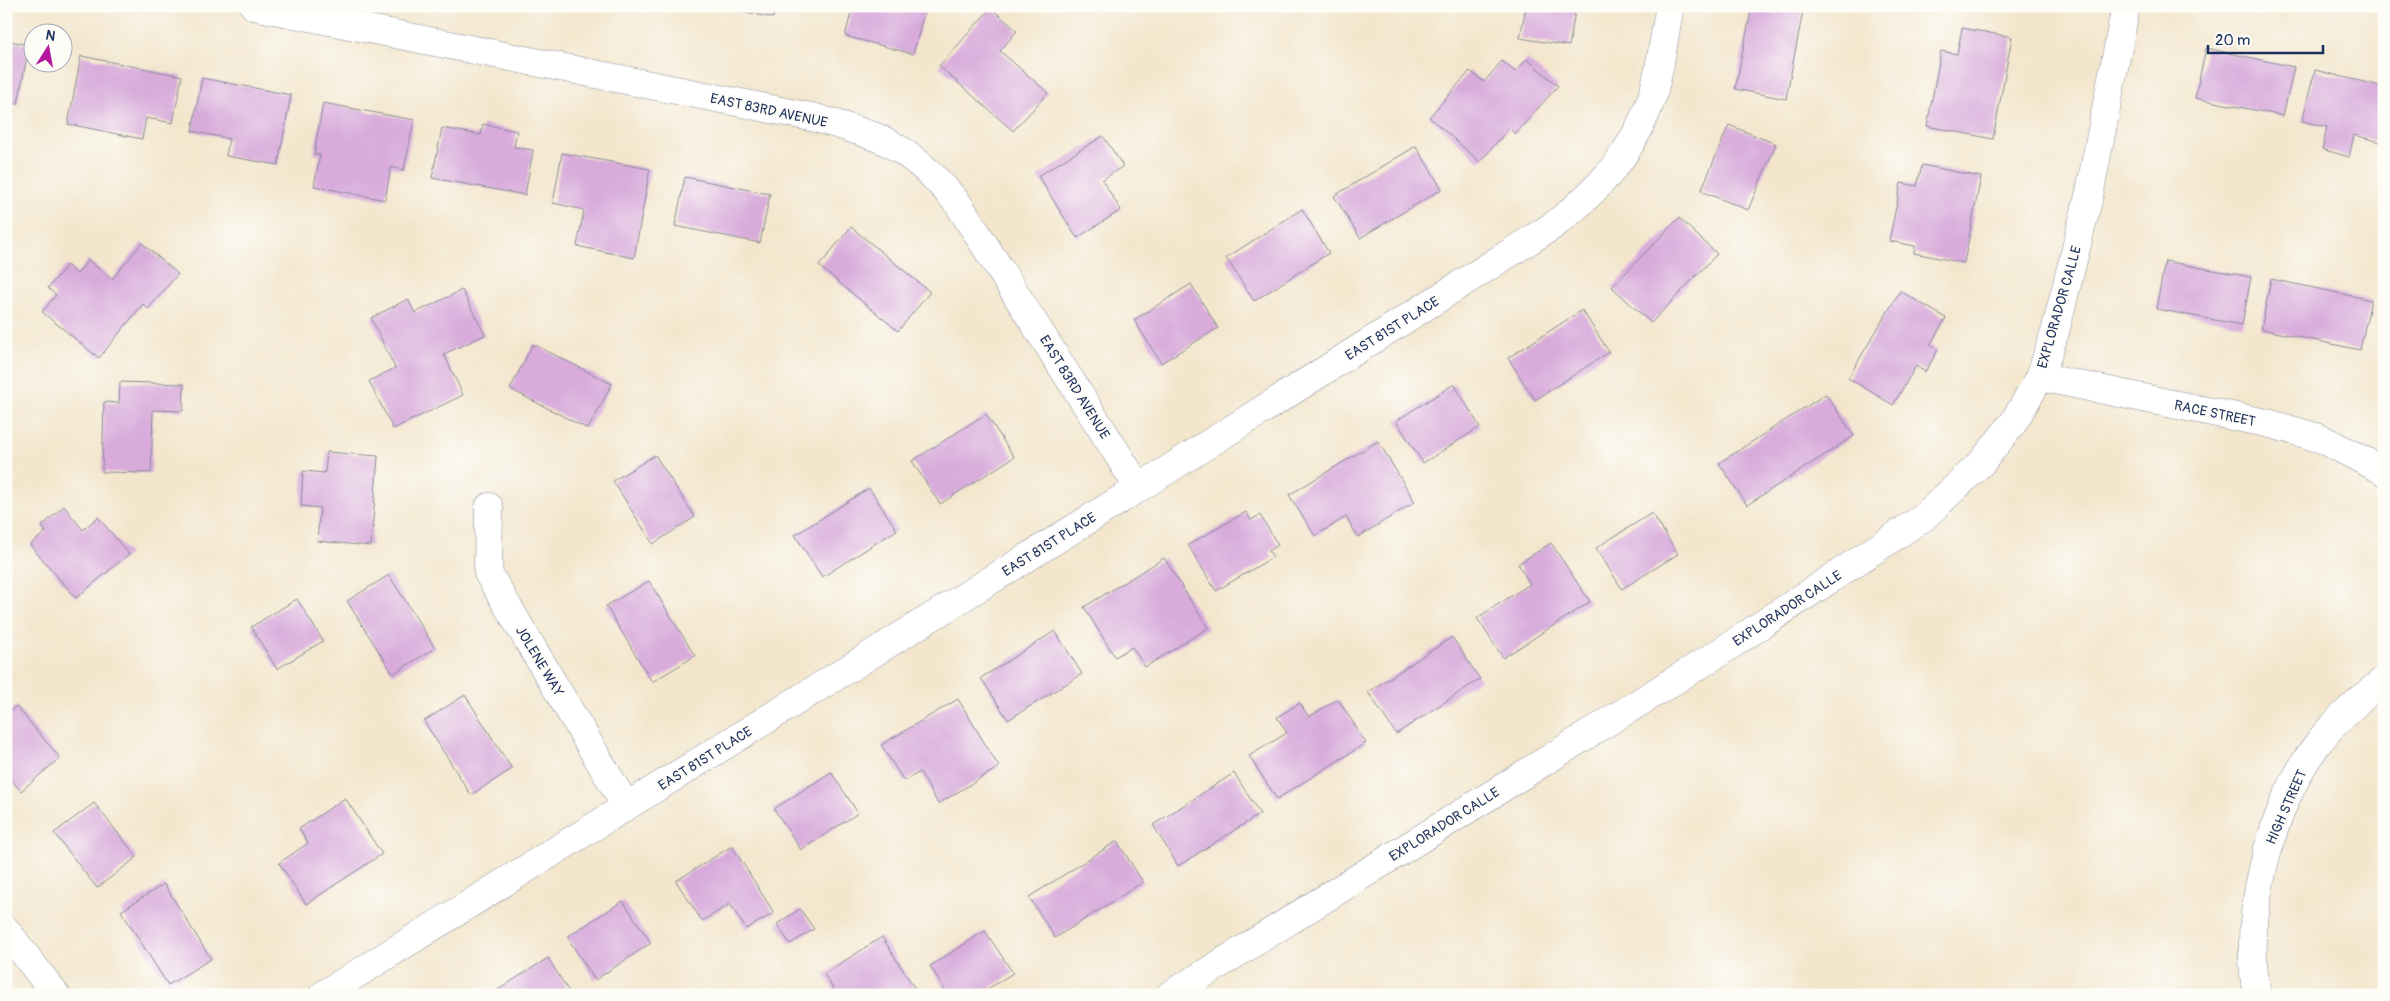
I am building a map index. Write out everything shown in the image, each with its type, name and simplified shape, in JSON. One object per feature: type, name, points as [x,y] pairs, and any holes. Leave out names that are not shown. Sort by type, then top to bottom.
[{"type":"street","name":"EAST 83RD AVENUE","points":[[254,6],[816,118],[883,140],[913,159],[936,177],[959,205],[1139,488]]},
{"type":"street","name":"EAST 81ST PLACE","points":[[323,995],[1139,488],[1554,225],[1585,201],[1610,174],[1643,122],[1652,94],[1670,6]]},
{"type":"street","name":"EXPLORADOR CALLE","points":[[1170,995],[1725,649],[1924,518],[1982,462],[2012,423],[2040,377],[2055,332],[2089,196],[2126,6]]},
{"type":"street","name":"RACE STREET","points":[[2040,377],[2270,424],[2322,439],[2384,471]]},
{"type":"street","name":"JOLENE WAY","points":[[489,507],[488,573],[626,806]]},
{"type":"street","name":"HIGH STREET","points":[[2257,995],[2252,957],[2257,902],[2263,861],[2272,831],[2301,769],[2316,745],[2356,702],[2384,680]]},
{"type":"street","points":[[6,930],[56,995]]},
{"type":"building","points":[[715,6],[776,6],[773,18]]},
{"type":"building","points":[[853,6],[926,6],[913,54],[845,36]]},
{"type":"building","points":[[1526,6],[1576,6],[1569,46],[1520,38]]},
{"type":"building","points":[[1752,6],[1804,6],[1786,99],[1735,89]]},
{"type":"building","points":[[1998,6],[2015,6],[2015,10]]},
{"type":"building","points":[[991,8],[1017,31],[1000,51],[1048,93],[1013,131],[939,66]]},
{"type":"building","points":[[1962,28],[2012,37],[1993,139],[1927,126],[1941,51],[1957,54]]},
{"type":"building","points":[[6,40],[22,43],[22,72],[24,72],[18,104],[6,102]]},
{"type":"building","points":[[2206,48],[2294,67],[2283,116],[2195,98]]},
{"type":"building","points":[[81,56],[182,76],[173,123],[146,118],[142,139],[68,124]]},
{"type":"building","points":[[1527,59],[1558,86],[1515,134],[1509,128],[1480,162],[1429,117],[1470,71],[1484,82],[1502,61],[1515,72]]},
{"type":"building","points":[[2315,70],[2384,87],[2384,143],[2354,135],[2349,157],[2322,149],[2327,127],[2302,121]]},
{"type":"building","points":[[202,78],[291,95],[278,165],[226,156],[229,139],[192,131]]},
{"type":"building","points":[[323,103],[414,120],[404,170],[391,167],[385,200],[314,186],[320,155],[314,154]]},
{"type":"building","points":[[483,124],[517,131],[514,147],[533,150],[525,195],[432,178],[442,128],[481,135]]},
{"type":"building","points":[[1729,125],[1776,144],[1748,210],[1701,191]]},
{"type":"building","points":[[1103,136],[1123,166],[1102,180],[1121,210],[1077,238],[1038,176]]},
{"type":"building","points":[[1416,146],[1442,189],[1360,238],[1334,196]]},
{"type":"building","points":[[562,153],[650,169],[634,258],[577,246],[584,210],[553,203]]},
{"type":"building","points":[[1922,165],[1981,177],[1964,263],[1914,253],[1915,246],[1889,241],[1901,183],[1917,186]]},
{"type":"building","points":[[685,177],[770,194],[760,243],[675,226]]},
{"type":"building","points":[[1302,209],[1329,253],[1254,301],[1226,258]]},
{"type":"building","points":[[1679,218],[1717,254],[1651,323],[1612,287]]},
{"type":"building","points":[[851,227],[930,292],[898,331],[819,266]]},
{"type":"building","points":[[142,243],[178,274],[148,309],[143,304],[99,358],[42,312],[56,295],[48,288],[67,265],[77,274],[88,260],[112,279]]},
{"type":"building","points":[[2165,261],[2251,277],[2242,325],[2156,309]]},
{"type":"building","points":[[2271,279],[2371,300],[2360,350],[2261,329]]},
{"type":"building","points":[[1191,284],[1218,328],[1161,363],[1134,320]]},
{"type":"building","points":[[462,290],[485,335],[444,354],[463,395],[393,429],[369,381],[395,368],[371,318],[408,299],[415,313]]},
{"type":"building","points":[[1900,291],[1946,318],[1930,345],[1938,350],[1925,372],[1916,366],[1893,405],[1848,378]]},
{"type":"building","points":[[1582,310],[1609,352],[1535,400],[1508,358]]},
{"type":"building","points":[[533,344],[612,384],[588,429],[510,389]]},
{"type":"building","points":[[120,382],[184,384],[183,411],[153,410],[151,473],[102,472],[104,402],[119,403]]},
{"type":"building","points":[[1454,384],[1480,427],[1423,463],[1396,421]]},
{"type":"building","points":[[1826,394],[1854,436],[1747,505],[1719,463]]},
{"type":"building","points":[[986,414],[1014,457],[940,504],[912,461]]},
{"type":"building","points":[[1378,441],[1415,502],[1358,537],[1346,517],[1315,536],[1289,495]]},
{"type":"building","points":[[327,452],[378,456],[371,546],[317,541],[320,508],[301,506],[303,471],[325,473]]},
{"type":"building","points":[[655,455],[695,517],[653,544],[613,481]]},
{"type":"building","points":[[869,488],[897,530],[822,577],[795,535]]},
{"type":"building","points":[[64,506],[83,530],[98,517],[129,554],[76,598],[30,545],[46,532],[42,526]]},
{"type":"building","points":[[1246,512],[1251,520],[1260,515],[1278,545],[1269,551],[1273,557],[1216,591],[1188,545]]},
{"type":"building","points":[[1652,513],[1678,554],[1622,589],[1596,548]]},
{"type":"building","points":[[1551,543],[1590,602],[1503,658],[1477,618],[1530,584],[1518,564]]},
{"type":"building","points":[[1164,558],[1208,628],[1145,667],[1132,647],[1115,657],[1084,607]]},
{"type":"building","points":[[389,575],[435,648],[393,674],[347,601]]},
{"type":"building","points":[[649,581],[695,656],[652,682],[606,606]]},
{"type":"building","points":[[297,599],[323,641],[277,669],[251,627]]},
{"type":"building","points":[[1055,631],[1082,674],[1008,720],[981,678]]},
{"type":"building","points":[[1452,637],[1480,679],[1396,734],[1368,692]]},
{"type":"building","points":[[465,695],[512,769],[471,795],[424,721]]},
{"type":"building","points":[[958,699],[999,767],[938,804],[920,772],[904,781],[881,745]]},
{"type":"building","points":[[1338,699],[1366,743],[1277,799],[1249,756],[1287,733],[1277,717],[1300,703],[1309,717]]},
{"type":"building","points":[[16,706],[60,758],[21,791],[6,774],[6,714]]},
{"type":"building","points":[[831,772],[858,813],[801,850],[774,809]]},
{"type":"building","points":[[1234,773],[1260,814],[1178,866],[1153,825]]},
{"type":"building","points":[[345,798],[382,854],[306,904],[279,863],[308,843],[299,829]]},
{"type":"building","points":[[94,803],[137,857],[97,888],[54,833]]},
{"type":"building","points":[[1117,841],[1143,882],[1055,938],[1029,897]]},
{"type":"building","points":[[732,846],[774,913],[746,929],[730,904],[702,921],[676,881]]},
{"type":"building","points":[[164,884],[211,959],[168,985],[121,911]]},
{"type":"building","points":[[623,901],[651,943],[595,980],[567,937]]},
{"type":"building","points":[[800,909],[814,929],[790,944],[777,924]]},
{"type":"building","points":[[985,931],[1013,973],[978,995],[948,995],[930,966]]},
{"type":"building","points":[[882,937],[919,995],[837,995],[824,974]]},
{"type":"building","points":[[548,958],[571,995],[490,995]]}]
